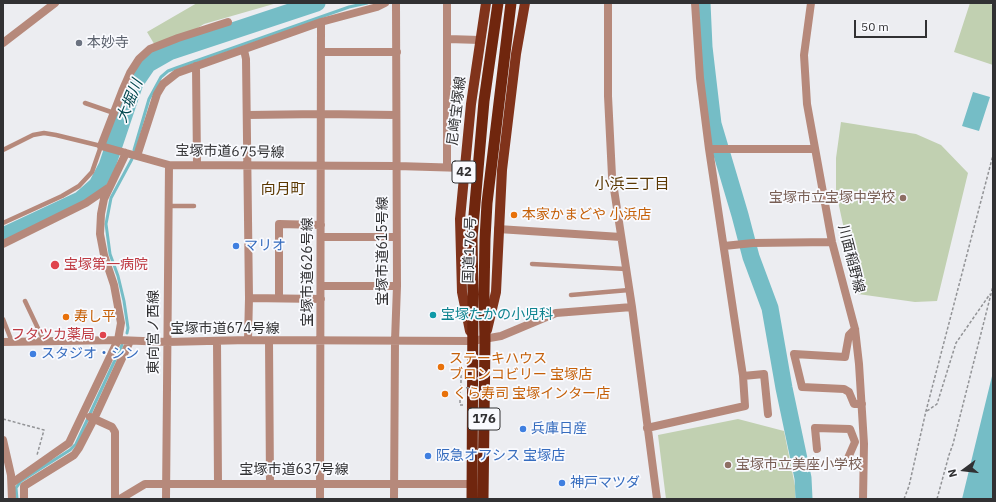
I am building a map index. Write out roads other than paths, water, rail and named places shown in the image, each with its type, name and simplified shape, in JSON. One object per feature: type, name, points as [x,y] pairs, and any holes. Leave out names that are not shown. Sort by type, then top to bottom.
[{"type":"highway","name":"国道176号","points":[[472,499],[472,238],[484,100],[498,3]]},
{"type":"highway","name":"国道176号","points":[[483,499],[486,217],[511,3]]},
{"type":"main road","name":"尼崎宝塚線","points":[[472,341],[462,292],[460,219],[464,168],[486,3]]},
{"type":"main road","points":[[485,340],[496,292],[502,170],[516,54],[525,3]]},
{"type":"street","points":[[137,156],[156,94],[163,84],[177,73],[321,22],[377,7],[385,3]]},
{"type":"street","name":"宝塚市道615号線","points":[[394,499],[395,341],[397,286],[396,3]]},
{"type":"street","points":[[447,3],[447,167]]},
{"type":"street","points":[[608,3],[608,96],[612,176],[632,307],[657,499]]},
{"type":"street","points":[[647,428],[745,406],[743,376],[709,149],[700,78],[695,3]]},
{"type":"street","name":"川面稲野線","points":[[811,3],[804,55],[807,104],[832,242],[855,329],[862,404],[859,443],[863,499]]},
{"type":"street","points":[[3,43],[51,4]]},
{"type":"street","points":[[104,147],[114,113],[130,73],[139,59],[150,49],[178,38],[228,22]]},
{"type":"street","name":"宝塚市道626号線","points":[[320,499],[322,166],[321,22]]},
{"type":"street","points":[[448,39],[480,40]]},
{"type":"street","points":[[244,50],[246,59],[247,115],[248,340]]},
{"type":"street","points":[[321,52],[397,52]]},
{"type":"street","points":[[196,66],[197,165]]},
{"type":"street","points":[[247,115],[396,115]]},
{"type":"street","name":"宝塚市道675号線","points":[[104,147],[169,165],[396,166],[464,168]]},
{"type":"street","points":[[709,149],[815,149]]},
{"type":"street","points":[[3,485],[18,484],[74,455],[118,340],[121,323],[118,303],[104,255],[100,234],[101,214],[104,199],[123,152]]},
{"type":"street","name":"東向宮ノ西線","points":[[166,499],[169,165]]},
{"type":"street","points":[[3,244],[86,203],[109,188]]},
{"type":"street","points":[[279,298],[279,224],[321,225]]},
{"type":"street","points":[[498,229],[621,237]]},
{"type":"street","points":[[321,238],[396,238]]},
{"type":"street","points":[[724,246],[753,243],[832,242]]},
{"type":"street","points":[[321,286],[397,286]]},
{"type":"street","points":[[249,298],[321,299]]},
{"type":"street","name":"宝塚市道674号線","points":[[3,342],[118,340],[168,342],[248,340],[320,342],[472,341],[485,340],[501,336],[556,313],[632,307]]},
{"type":"street","points":[[855,329],[849,335],[845,357],[794,354],[802,387],[844,389],[849,392],[854,404],[862,404]]},
{"type":"street","points":[[12,499],[18,484],[33,468],[69,443],[88,417],[130,341]]},
{"type":"street","points":[[217,341],[218,483]]},
{"type":"street","points":[[269,341],[270,483]]},
{"type":"street","points":[[743,376],[764,374],[768,414]]},
{"type":"street","points":[[88,417],[112,427],[115,432],[115,499]]},
{"type":"street","points":[[817,449],[815,428],[850,429],[859,443],[848,458]]},
{"type":"street","points":[[3,440],[24,499]]},
{"type":"street","name":"宝塚市道637号線","points":[[120,499],[144,484],[472,484]]},
{"type":"lane","points":[[85,103],[114,113]]},
{"type":"lane","name":"宝塚市道675号線","points":[[3,150],[33,135],[44,133],[104,147]]},
{"type":"lane","points":[[3,224],[62,196],[79,186],[92,172],[104,147]]},
{"type":"lane","points":[[168,206],[194,206]]},
{"type":"lane","points":[[532,264],[626,269]]},
{"type":"lane","points":[[571,295],[629,290]]},
{"type":"lane","points":[[25,301],[44,341]]},
{"type":"lane","points":[[3,319],[12,342]]},
{"type":"water","points":[[973,92],[990,97],[979,131],[962,126]]},
{"type":"water","points":[[993,372],[993,499],[962,499]]},
{"type":"waterway","name":"大堀川","points":[[3,236],[80,200],[97,185],[107,166],[135,83],[148,64],[169,52],[317,3]]},
{"type":"waterway","points":[[134,150],[149,99],[161,77],[168,71],[349,7],[367,3]]},
{"type":"waterway","points":[[702,3],[704,47],[713,124],[751,257],[770,308],[784,388],[803,478],[804,499]]},
{"type":"waterway","points":[[127,333],[128,328],[124,301],[118,276],[110,254],[106,224],[111,198],[132,159]]},
{"type":"waterway","points":[[17,499],[16,488],[21,481],[70,450],[76,444],[122,345]]},
{"type":"place","name":"本妙寺","points":[[79,43]]},
{"type":"place","name":"宝塚市立宝塚中学校","points":[[903,198]]},
{"type":"place","name":"本家かまどや 小浜店","points":[[514,215]]},
{"type":"place","name":"マリオ","points":[[236,246]]},
{"type":"place","name":"宝塚第一病院","points":[[55,265]]},
{"type":"place","name":"宝塚たかの小児科","points":[[433,315]]},
{"type":"place","name":"寿し平","points":[[66,317]]},
{"type":"place","name":"フタツカ薬局","points":[[103,335]]},
{"type":"place","name":"スタジオ・シン","points":[[33,354]]},
{"type":"place","name":"ステーキハウス ブロンコビリー 宝塚店","points":[[441,367]]},
{"type":"place","name":"くら寿司 宝塚インター店","points":[[445,394]]},
{"type":"place","name":"兵庫日産","points":[[523,429]]},
{"type":"place","name":"阪急オアシス 宝塚店","points":[[428,456]]},
{"type":"place","name":"宝塚市立美座小学校","points":[[728,465]]},
{"type":"place","name":"神戸マツダ","points":[[562,483]]},
{"type":"district","name":"小浜三丁目","points":[[632,185]]},
{"type":"district","name":"向月町","points":[[283,190]]}]
